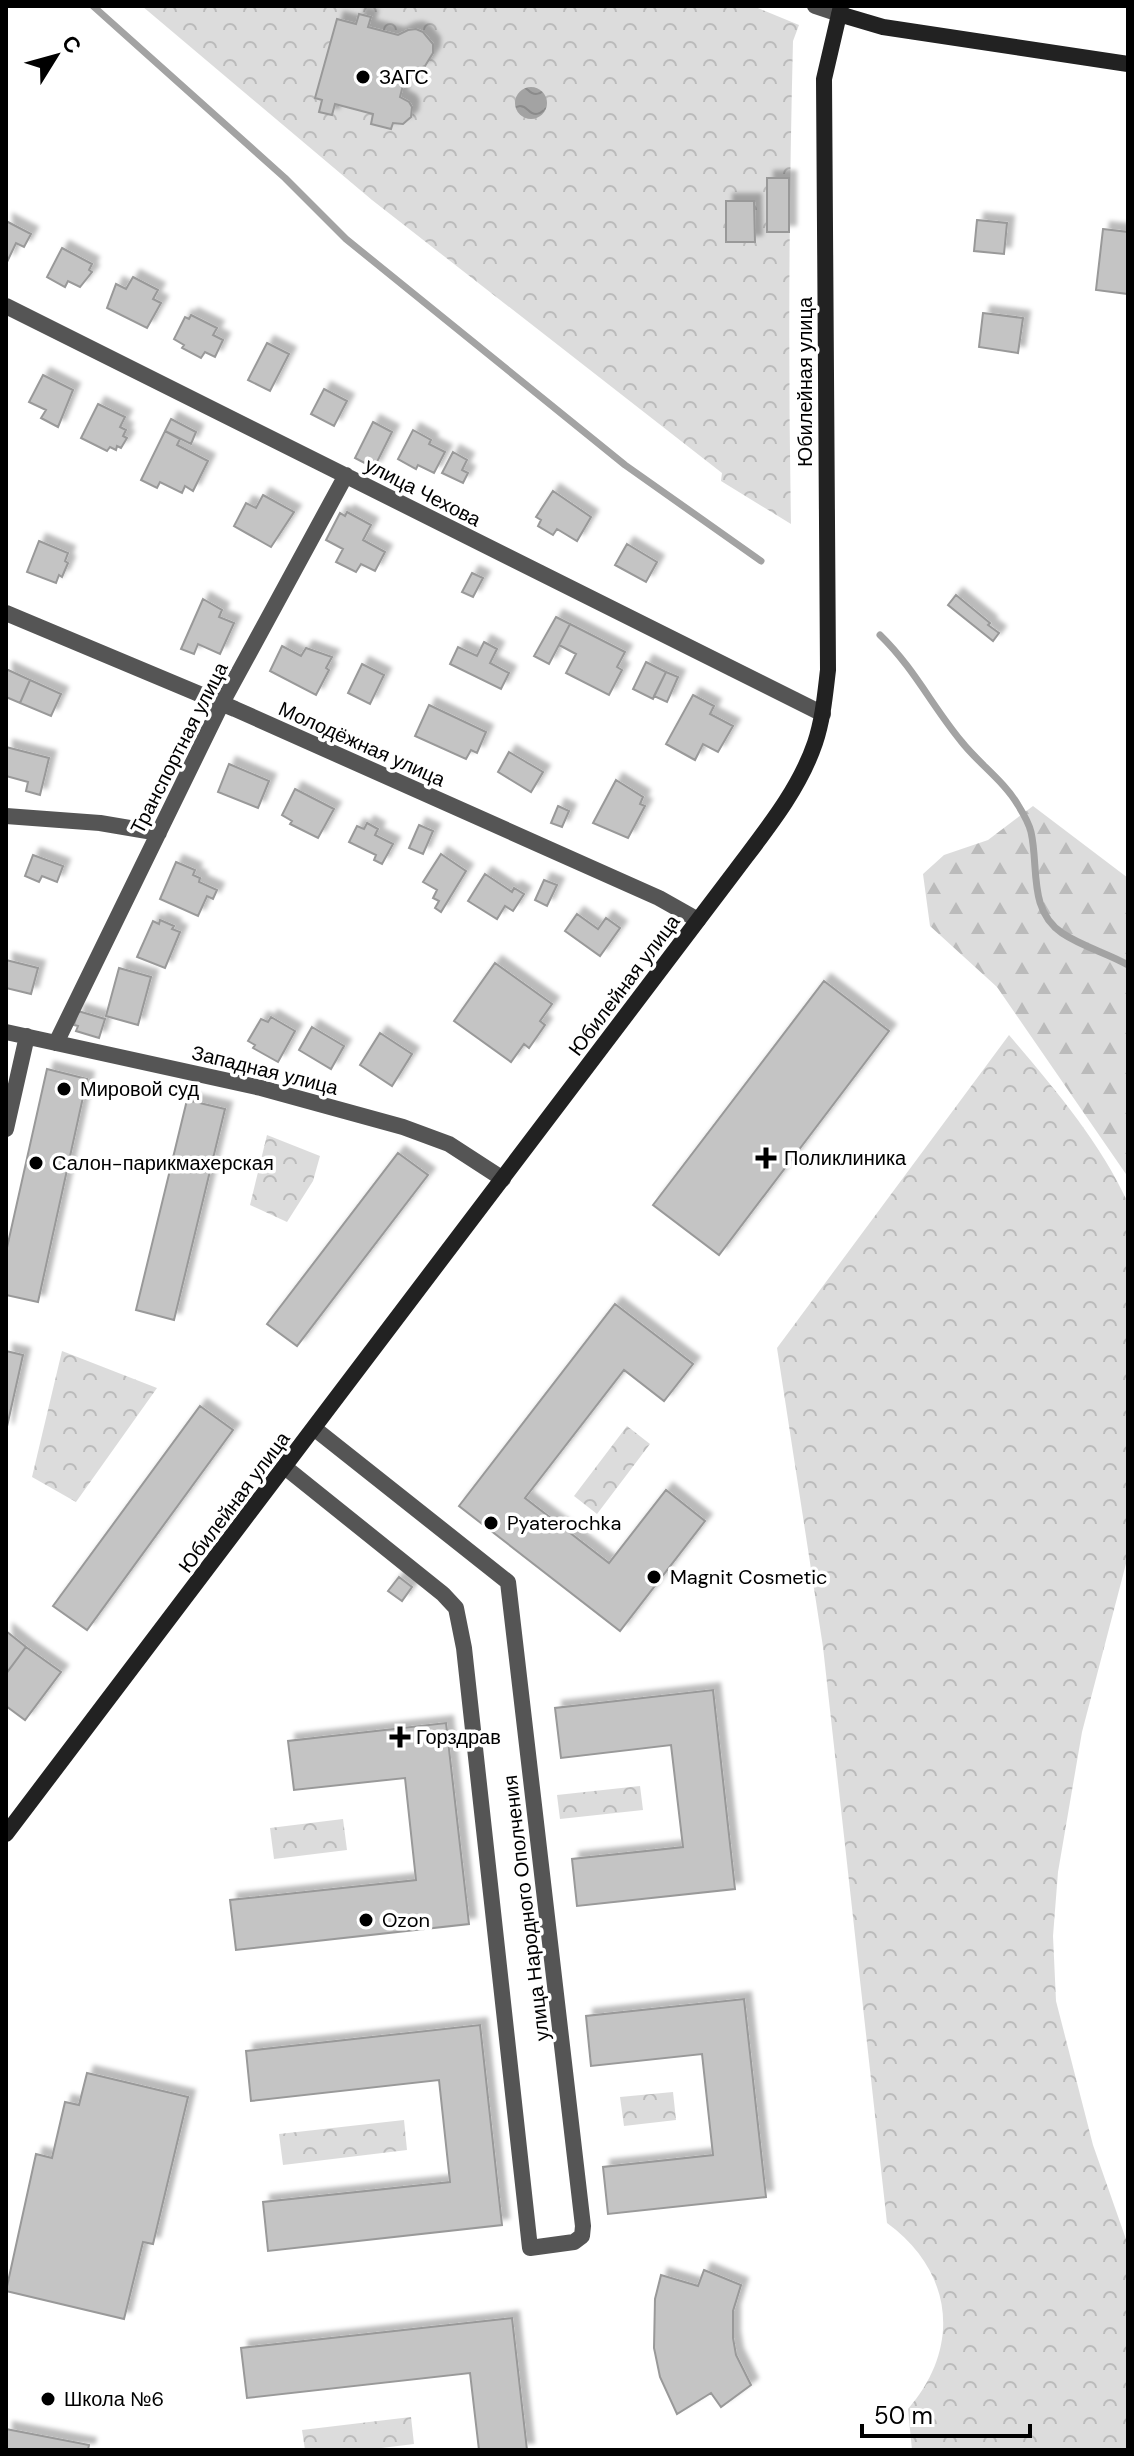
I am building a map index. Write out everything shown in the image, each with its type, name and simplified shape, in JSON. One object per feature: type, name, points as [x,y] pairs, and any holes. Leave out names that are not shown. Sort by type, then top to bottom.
[{"type":"main road","points":[[840,10],[883,27],[1128,64]]},
{"type":"main road","name":"Юбилейная улица","points":[[6,1834],[13,1813],[286,1468],[773,821],[798,782],[815,745],[823,714],[828,670],[824,79],[840,10]]},
{"type":"street","points":[[815,6],[840,10]]},
{"type":"street","name":"улица Чехова","points":[[6,306],[823,714]]},
{"type":"street","name":"Транспортная улица","points":[[56,1043],[222,703],[346,475]]},
{"type":"street","name":"Молодёжная улица","points":[[6,613],[222,703],[659,898],[698,920]]},
{"type":"street","points":[[6,816],[100,823],[159,833]]},
{"type":"street","name":"Западная улица","points":[[6,1032],[293,1095],[403,1127],[449,1144],[503,1179]]},
{"type":"street","points":[[6,1129],[27,1036]]},
{"type":"street","name":"улица Народного Ополчения","points":[[286,1468],[447,1597],[456,1608],[460,1620],[530,2248],[574,2242],[582,2236],[583,2226],[508,1582],[315,1429]]},
{"type":"green space","points":[[142,6],[753,6],[799,25],[793,41],[791,162],[791,524],[721,481],[722,473],[372,200]]},
{"type":"green space","points":[[1033,806],[1128,878],[1128,1177],[997,987],[930,926],[923,874],[944,855],[988,840]]},
{"type":"green space","points":[[1009,1035],[1089,1136],[1128,1203],[1128,1556],[1082,1732],[1058,1872],[1053,1936],[1056,2001],[1093,2145],[1128,2245],[1128,2450],[912,2450],[908,2409],[937,2361],[942,2336],[942,2311],[937,2287],[926,2264],[909,2242],[887,2223],[823,1647],[777,1348]]},
{"type":"green space","points":[[267,1135],[320,1156],[313,1181],[287,1222],[250,1205]]},
{"type":"green space","points":[[62,1351],[157,1388],[76,1502],[32,1477]]},
{"type":"green space","points":[[627,1426],[650,1444],[597,1514],[574,1496]]},
{"type":"green space","points":[[640,1786],[643,1810],[560,1819],[557,1795]]},
{"type":"green space","points":[[343,1819],[347,1850],[274,1859],[270,1828]]},
{"type":"green space","points":[[673,2092],[676,2120],[624,2126],[620,2097]]},
{"type":"green space","points":[[404,2120],[407,2150],[283,2165],[279,2134]]},
{"type":"green space","points":[[411,2417],[414,2444],[365,2450],[305,2450],[302,2430]]},
{"type":"water","points":[[531,87],[542,92],[547,103],[542,114],[531,119],[520,114],[515,103],[520,92]]},
{"type":"building","name":"ЗАГС","points":[[359,14],[371,17],[368,27],[398,35],[416,29],[433,44],[433,53],[425,66],[407,69],[400,97],[412,107],[411,117],[403,124],[393,123],[391,129],[371,124],[373,114],[335,104],[332,115],[319,112],[322,100],[315,98],[337,19],[356,24]]},
{"type":"building","points":[[767,178],[789,178],[789,232],[767,232]]},
{"type":"building","points":[[726,201],[754,201],[755,242],[726,242]]},
{"type":"building","points":[[977,220],[1007,223],[1004,254],[974,251]]},
{"type":"building","points":[[6,221],[31,234],[24,247],[16,243],[7,262]]},
{"type":"building","points":[[1103,229],[1128,232],[1128,294],[1096,290]]},
{"type":"building","points":[[62,248],[92,264],[89,270],[92,272],[80,287],[68,281],[65,287],[47,277]]},
{"type":"building","points":[[133,277],[158,290],[153,299],[161,303],[147,328],[107,308],[116,284],[126,289]]},
{"type":"building","points":[[983,313],[1023,318],[1018,353],[979,347]]},
{"type":"building","points":[[191,315],[217,328],[213,335],[223,340],[215,357],[205,352],[201,358],[182,348],[184,345],[174,339],[185,317],[189,319]]},
{"type":"building","points":[[267,343],[289,354],[270,391],[248,380]]},
{"type":"building","points":[[43,375],[73,390],[58,427],[41,418],[46,410],[29,402]]},
{"type":"building","points":[[324,389],[347,401],[334,426],[311,414]]},
{"type":"building","points":[[98,404],[125,417],[120,427],[126,430],[123,436],[127,438],[121,448],[117,446],[116,450],[110,447],[107,451],[81,438]]},
{"type":"building","points":[[171,419],[196,432],[191,444],[165,431]]},
{"type":"building","points":[[373,422],[392,432],[374,468],[355,458]]},
{"type":"building","points":[[413,430],[431,440],[429,444],[445,452],[434,473],[418,465],[416,469],[398,459]]},
{"type":"building","points":[[165,431],[180,439],[177,445],[208,461],[193,491],[185,486],[182,493],[160,482],[157,488],[141,480]]},
{"type":"building","points":[[453,452],[467,460],[462,470],[468,473],[463,483],[442,473]]},
{"type":"building","points":[[553,491],[591,517],[577,541],[557,529],[553,535],[538,526],[541,520],[536,517]]},
{"type":"building","points":[[263,495],[294,512],[271,547],[234,526],[246,503],[256,508]]},
{"type":"building","points":[[347,512],[371,525],[363,540],[385,552],[375,571],[361,564],[356,572],[336,562],[343,549],[326,540],[340,513],[345,516]]},
{"type":"building","points":[[39,541],[68,553],[65,561],[68,563],[56,583],[27,572]]},
{"type":"building","points":[[627,544],[657,562],[646,582],[615,565]]},
{"type":"building","points":[[472,573],[483,578],[473,597],[462,592]]},
{"type":"building","points":[[956,595],[999,633],[993,641],[948,605]]},
{"type":"building","points":[[203,599],[222,610],[219,617],[234,623],[220,654],[198,644],[194,654],[181,649]]},
{"type":"building","points":[[556,617],[570,624],[549,664],[534,656]]},
{"type":"building","points":[[570,624],[625,652],[617,667],[622,670],[609,695],[566,673],[576,654],[559,645]]},
{"type":"building","points":[[484,642],[497,649],[490,663],[509,673],[501,689],[450,664],[458,647],[477,656]]},
{"type":"building","points":[[282,646],[301,656],[306,648],[332,657],[316,695],[270,671]]},
{"type":"building","points":[[646,662],[666,672],[653,699],[633,689]]},
{"type":"building","points":[[362,664],[384,675],[370,704],[348,693]]},
{"type":"building","points":[[6,669],[30,680],[20,703],[6,697]]},
{"type":"building","points":[[666,672],[678,677],[667,702],[654,696]]},
{"type":"building","points":[[30,680],[61,694],[51,716],[20,703]]},
{"type":"building","points":[[693,695],[714,706],[710,714],[733,726],[718,752],[703,744],[695,760],[666,744]]},
{"type":"building","points":[[429,705],[486,732],[477,753],[471,750],[466,759],[415,736]]},
{"type":"building","points":[[6,747],[49,758],[40,795],[26,791],[28,782],[6,776]]},
{"type":"building","points":[[509,752],[543,772],[531,792],[498,772]]},
{"type":"building","points":[[229,764],[269,781],[258,808],[218,792]]},
{"type":"building","points":[[616,780],[643,797],[640,804],[645,806],[628,838],[593,823]]},
{"type":"building","points":[[295,789],[334,809],[318,838],[290,824],[292,821],[282,815]]},
{"type":"building","points":[[558,806],[569,811],[562,827],[551,823]]},
{"type":"building","points":[[367,823],[378,829],[375,835],[393,844],[382,864],[374,860],[376,855],[349,842],[357,826],[364,829]]},
{"type":"building","points":[[419,825],[433,831],[423,854],[409,848]]},
{"type":"building","points":[[441,854],[466,871],[441,912],[435,908],[439,901],[433,898],[437,890],[423,882]]},
{"type":"building","points":[[33,855],[63,866],[57,882],[42,876],[39,882],[25,876]]},
{"type":"building","points":[[176,862],[195,870],[193,875],[200,878],[199,882],[217,890],[213,899],[207,896],[198,916],[160,899]]},
{"type":"building","points":[[485,874],[512,892],[514,888],[524,894],[513,911],[505,906],[497,919],[468,901]]},
{"type":"building","points":[[544,880],[557,885],[547,906],[535,900]]},
{"type":"building","points":[[577,914],[598,929],[606,918],[620,928],[600,956],[565,931]]},
{"type":"building","points":[[160,920],[180,932],[165,968],[137,957],[153,921],[159,924]]},
{"type":"building","points":[[6,960],[38,968],[31,994],[6,988]]},
{"type":"building","points":[[495,963],[552,1004],[540,1021],[545,1025],[529,1048],[524,1044],[511,1062],[454,1021]]},
{"type":"building","points":[[119,968],[151,977],[138,1025],[106,1016]]},
{"type":"building","points":[[824,981],[889,1031],[719,1255],[653,1205]]},
{"type":"building","points":[[78,1011],[105,1019],[99,1038],[76,1031],[78,1026],[74,1025]]},
{"type":"building","points":[[271,1017],[295,1031],[278,1062],[253,1048],[255,1045],[248,1041],[261,1019],[268,1022]]},
{"type":"building","points":[[312,1027],[344,1046],[331,1069],[299,1050]]},
{"type":"building","points":[[380,1033],[412,1054],[392,1086],[360,1065]]},
{"type":"building","points":[[47,1069],[87,1079],[38,1302],[6,1295],[6,1252]]},
{"type":"building","points":[[187,1100],[225,1109],[174,1320],[136,1310]]},
{"type":"building","points":[[398,1153],[428,1175],[297,1346],[267,1324]]},
{"type":"building","points":[[615,1304],[693,1364],[664,1401],[624,1370],[525,1498],[609,1563],[666,1490],[705,1521],[620,1631],[459,1506]]},
{"type":"building","points":[[6,1351],[23,1355],[6,1431]]},
{"type":"building","points":[[200,1406],[233,1430],[87,1630],[53,1606]]},
{"type":"building","points":[[399,1577],[412,1587],[402,1601],[388,1591]]},
{"type":"building","points":[[6,1631],[26,1647],[8,1671],[6,1669]]},
{"type":"building","points":[[26,1647],[61,1672],[25,1720],[6,1706],[6,1674]]},
{"type":"building","points":[[713,1690],[735,1889],[577,1906],[572,1859],[683,1847],[671,1745],[561,1758],[555,1708]]},
{"type":"building","points":[[446,1723],[469,1924],[236,1950],[230,1900],[416,1880],[405,1778],[294,1790],[288,1741]]},
{"type":"building","points":[[744,1999],[766,2197],[608,2214],[603,2167],[713,2155],[702,2054],[591,2066],[586,2016]]},
{"type":"building","points":[[480,2025],[502,2225],[268,2251],[263,2202],[450,2182],[439,2080],[251,2101],[246,2051]]},
{"type":"building","points":[[87,2073],[188,2097],[153,2244],[143,2242],[124,2319],[6,2291],[36,2154],[52,2158],[65,2102],[79,2105]]},
{"type":"building","points":[[704,2270],[741,2285],[733,2311],[733,2338],[736,2355],[751,2385],[721,2407],[711,2393],[677,2414],[660,2377],[654,2348],[655,2299],[661,2275],[698,2286]]},
{"type":"building","points":[[512,2318],[527,2450],[479,2450],[470,2373],[247,2398],[241,2348]]},
{"type":"building","points":[[6,2429],[89,2445],[88,2450],[6,2450]]},
{"type":"waterway","points":[[93,6],[285,178],[346,239],[625,465],[761,561]]},
{"type":"waterway","points":[[880,635],[903,661],[961,741],[1006,788],[1022,811],[1031,832],[1039,900],[1051,923],[1070,938],[1128,965]]},
{"type":"place","name":"ЗАГС","points":[[363,77]]},
{"type":"place","name":"Мировой суд","points":[[64,1089]]},
{"type":"place","name":"Поликлиника","points":[[766,1158]]},
{"type":"place","name":"Салон-парикмахерская","points":[[36,1163]]},
{"type":"place","name":"Pyaterochka","points":[[491,1523]]},
{"type":"place","name":"Magnit Cosmetic","points":[[654,1577]]},
{"type":"place","name":"Горздрав","points":[[400,1737]]},
{"type":"place","name":"Ozon","points":[[366,1920]]},
{"type":"place","name":"Школа №6","points":[[48,2399]]}]
